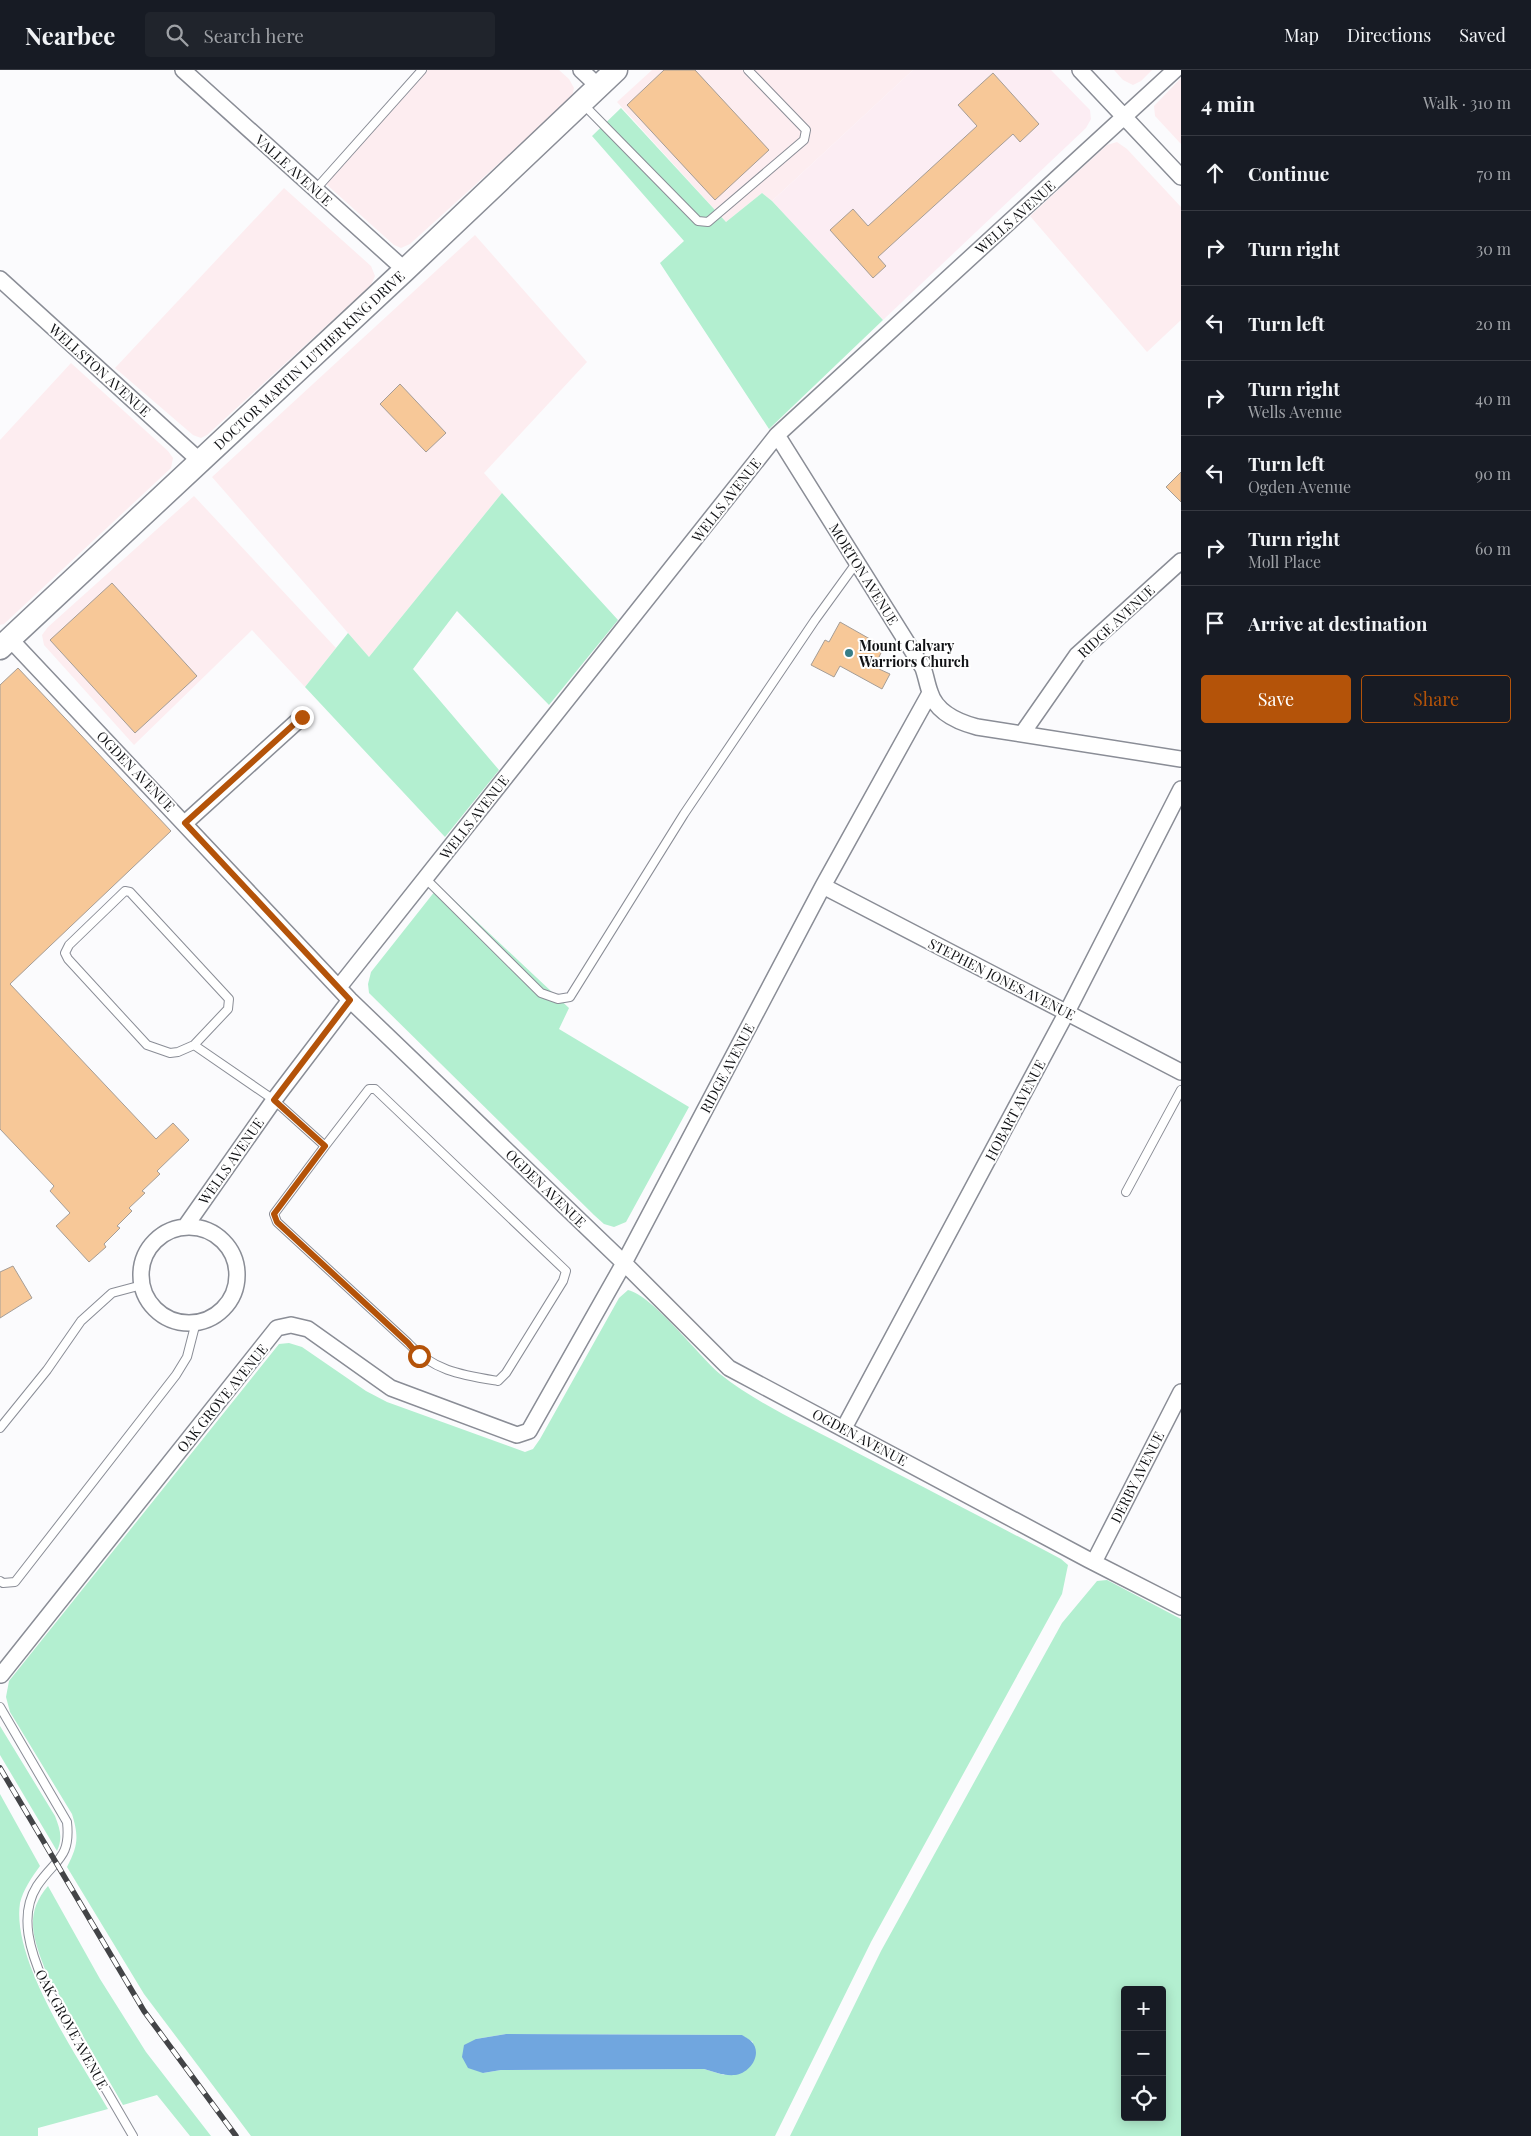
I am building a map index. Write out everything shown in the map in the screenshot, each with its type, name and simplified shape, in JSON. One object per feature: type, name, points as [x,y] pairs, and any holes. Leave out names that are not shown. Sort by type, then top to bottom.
[{"type":"main road","name":"DOCTOR MARTIN LUTHER KING DRIVE","points":[[5,644],[406,270],[616,70]]},
{"type":"street","name":"VALLE AVENUE","points":[[183,70],[406,270]]},
{"type":"street","points":[[581,70],[598,86]]},
{"type":"street","points":[[1080,70],[1181,177]]},
{"type":"street","name":"WELLS AVENUE","points":[[339,987],[777,435],[1175,70]]},
{"type":"street","name":"WELLSTON AVENUE","points":[[0,278],[200,461]]},
{"type":"street","name":"MORTON AVENUE","points":[[777,435],[923,668],[930,693],[950,716],[964,723],[1181,760]]},
{"type":"street","name":"RIDGE AVENUE","points":[[1022,734],[1077,655],[1181,561]]},
{"type":"street","name":"OGDEN AVENUE","points":[[5,644],[185,823],[350,1000],[624,1263],[729,1368],[1094,1562],[1181,1606]]},
{"type":"street","name":"RIDGE AVENUE","points":[[517,1435],[529,1431],[624,1263],[823,886],[930,693]]},
{"type":"street","points":[[185,823],[302,717]]},
{"type":"street","name":"HOBART AVENUE","points":[[844,1428],[1067,1012],[1181,789]]},
{"type":"street","name":"STEPHEN JONES AVENUE","points":[[823,886],[1181,1072]]},
{"type":"street","name":"WELLS AVENUE","points":[[185,1227],[274,1100],[350,1000]]},
{"type":"street","points":[[185,1227],[200,1228],[214,1234],[226,1244],[234,1257],[237,1272],[235,1287],[229,1301],[219,1313],[205,1320],[189,1323],[173,1320],[159,1312],[148,1300],[142,1285],[142,1269],[146,1254],[156,1240],[169,1231],[185,1227]]},
{"type":"street","name":"OAK GROVE AVENUE","points":[[0,1676],[277,1328],[291,1325],[308,1329],[391,1388],[517,1435]]},
{"type":"street","name":"DERBY AVENUE","points":[[1094,1562],[1181,1392]]},
{"type":"lane","points":[[316,190],[422,70]]},
{"type":"lane","points":[[581,102],[698,221],[708,222],[804,140],[806,130],[748,70]]},
{"type":"lane","points":[[426,878],[540,993],[558,999],[570,997],[684,814],[856,562]]},
{"type":"lane","points":[[125,891],[130,892],[229,999],[228,1009],[194,1046],[170,1053],[147,1045],[68,959],[65,953],[69,945],[125,891]]},
{"type":"lane","points":[[194,1046],[274,1100],[325,1146]]},
{"type":"lane","points":[[369,1089],[375,1089],[566,1271],[558,1290],[506,1373],[498,1381],[451,1373],[419,1356],[408,1343],[277,1222],[274,1214],[325,1146],[369,1089]]},
{"type":"lane","points":[[1126,1192],[1181,1090]]},
{"type":"lane","points":[[0,1428],[47,1370],[81,1321],[112,1293],[142,1285]]},
{"type":"lane","points":[[0,1581],[3,1583],[15,1582],[176,1375],[188,1356],[196,1322]]},
{"type":"lane","name":"OAK GROVE AVENUE","points":[[0,1706],[67,1822],[67,1848],[37,1886],[28,1908],[27,1930],[34,1961],[44,1982],[133,2136]]},
{"type":"shaded area","points":[[427,70],[559,70],[569,79],[574,88],[572,97],[410,244],[401,248],[394,245],[326,184]]},
{"type":"shaded area","points":[[652,70],[913,70],[772,201],[762,193],[726,222],[617,102]]},
{"type":"shaded area","points":[[913,70],[1051,70],[1090,110],[1091,119],[1086,128],[883,320],[772,201]]},
{"type":"shaded area","points":[[1114,70],[1152,70],[1141,81],[1133,85],[1123,80]]},
{"type":"shaded area","points":[[1181,78],[1181,144],[1155,116],[1154,106]]},
{"type":"shaded area","points":[[1117,142],[1127,149],[1181,207],[1181,320],[1147,352],[1030,216],[1107,145]]},
{"type":"shaded area","points":[[284,188],[371,266],[375,276],[371,285],[207,435],[201,438],[193,435],[115,368]]},
{"type":"shaded area","points":[[475,235],[587,362],[484,473],[502,493],[369,657],[212,477]]},
{"type":"shaded area","points":[[71,363],[168,451],[173,458],[171,468],[4,624],[0,625],[0,440]]},
{"type":"shaded area","points":[[194,496],[336,648],[305,687],[252,630],[134,745],[44,645],[42,635],[48,627]]},
{"type":"green space","points":[[621,108],[726,222],[762,193],[772,201],[883,320],[769,429],[660,263],[684,241],[592,136]]},
{"type":"green space","points":[[502,493],[618,620],[549,705],[457,611],[413,669],[499,770],[445,837],[305,687],[348,633],[369,657]]},
{"type":"green space","points":[[439,886],[569,1008],[559,1029],[689,1107],[626,1222],[614,1227],[604,1224],[369,993],[368,984],[371,972]]},
{"type":"green space","points":[[628,1290],[650,1303],[720,1374],[751,1396],[801,1424],[1061,1559],[1068,1565],[1062,1594],[871,1942],[775,2136],[251,2136],[144,1994],[67,1867],[76,1841],[76,1829],[72,1814],[10,1712],[6,1697],[9,1681],[279,1344],[289,1343],[302,1347],[366,1391],[387,1402],[525,1452],[533,1449],[540,1439],[619,1298]],"holes":[[[506,2034],[741,2035],[753,2042],[724,2075],[704,2069],[501,2070],[483,2073],[476,2039]]]},
{"type":"green space","points":[[1107,1580],[1181,1619],[1181,2136],[790,2136],[881,1951],[1062,1623],[1097,1581]]},
{"type":"green space","points":[[0,1726],[55,1816],[60,1834],[57,1851],[0,1755]]},
{"type":"green space","points":[[0,1794],[40,1866],[26,1888],[20,1903],[20,1926],[26,1953],[50,2009],[108,2109],[38,2128],[38,2136],[0,2136]]},
{"type":"green space","points":[[48,1886],[100,1979],[146,2052],[211,2136],[190,2136],[157,2095],[123,2105],[46,1972],[38,1949],[33,1928],[33,1918],[35,1907]]},
{"type":"water","points":[[506,2034],[742,2035],[751,2041],[755,2046],[756,2052],[750,2067],[735,2075],[704,2069],[501,2070],[483,2073],[468,2068],[462,2057],[464,2045],[476,2039]]},
{"type":"building","points":[[664,70],[695,70],[769,150],[715,200],[627,105]]},
{"type":"building","points":[[993,73],[1039,124],[1020,142],[1013,134],[878,257],[886,266],[873,278],[830,230],[853,209],[868,226],[977,126],[958,105]]},
{"type":"building","points":[[400,384],[446,433],[426,452],[380,404]]},
{"type":"building","points":[[1181,472],[1181,502],[1166,487]]},
{"type":"building","points":[[112,583],[197,676],[135,733],[50,640]]},
{"type":"building","name":"Mount Calvary Warriors Church","points":[[840,622],[884,647],[878,659],[883,662],[879,669],[890,674],[882,689],[840,666],[834,677],[811,665],[825,640],[829,642]]},
{"type":"building","points":[[18,668],[171,831],[10,984],[156,1139],[173,1123],[189,1140],[157,1171],[160,1174],[142,1191],[145,1193],[129,1208],[132,1211],[117,1226],[120,1228],[104,1244],[106,1247],[89,1262],[56,1226],[70,1213],[50,1191],[54,1186],[0,1129],[0,685]]},
{"type":"building","points":[[13,1266],[32,1298],[0,1318],[0,1272]]},
{"type":"railway","points":[[0,1768],[144,2011],[236,2136]]},
{"type":"place","name":"Mount Calvary Warriors Church","points":[[849,653]]},
{"type":"route","points":[[302,717],[185,823],[350,1000],[274,1100],[325,1146],[274,1214],[277,1222],[408,1343],[419,1356]]}]
